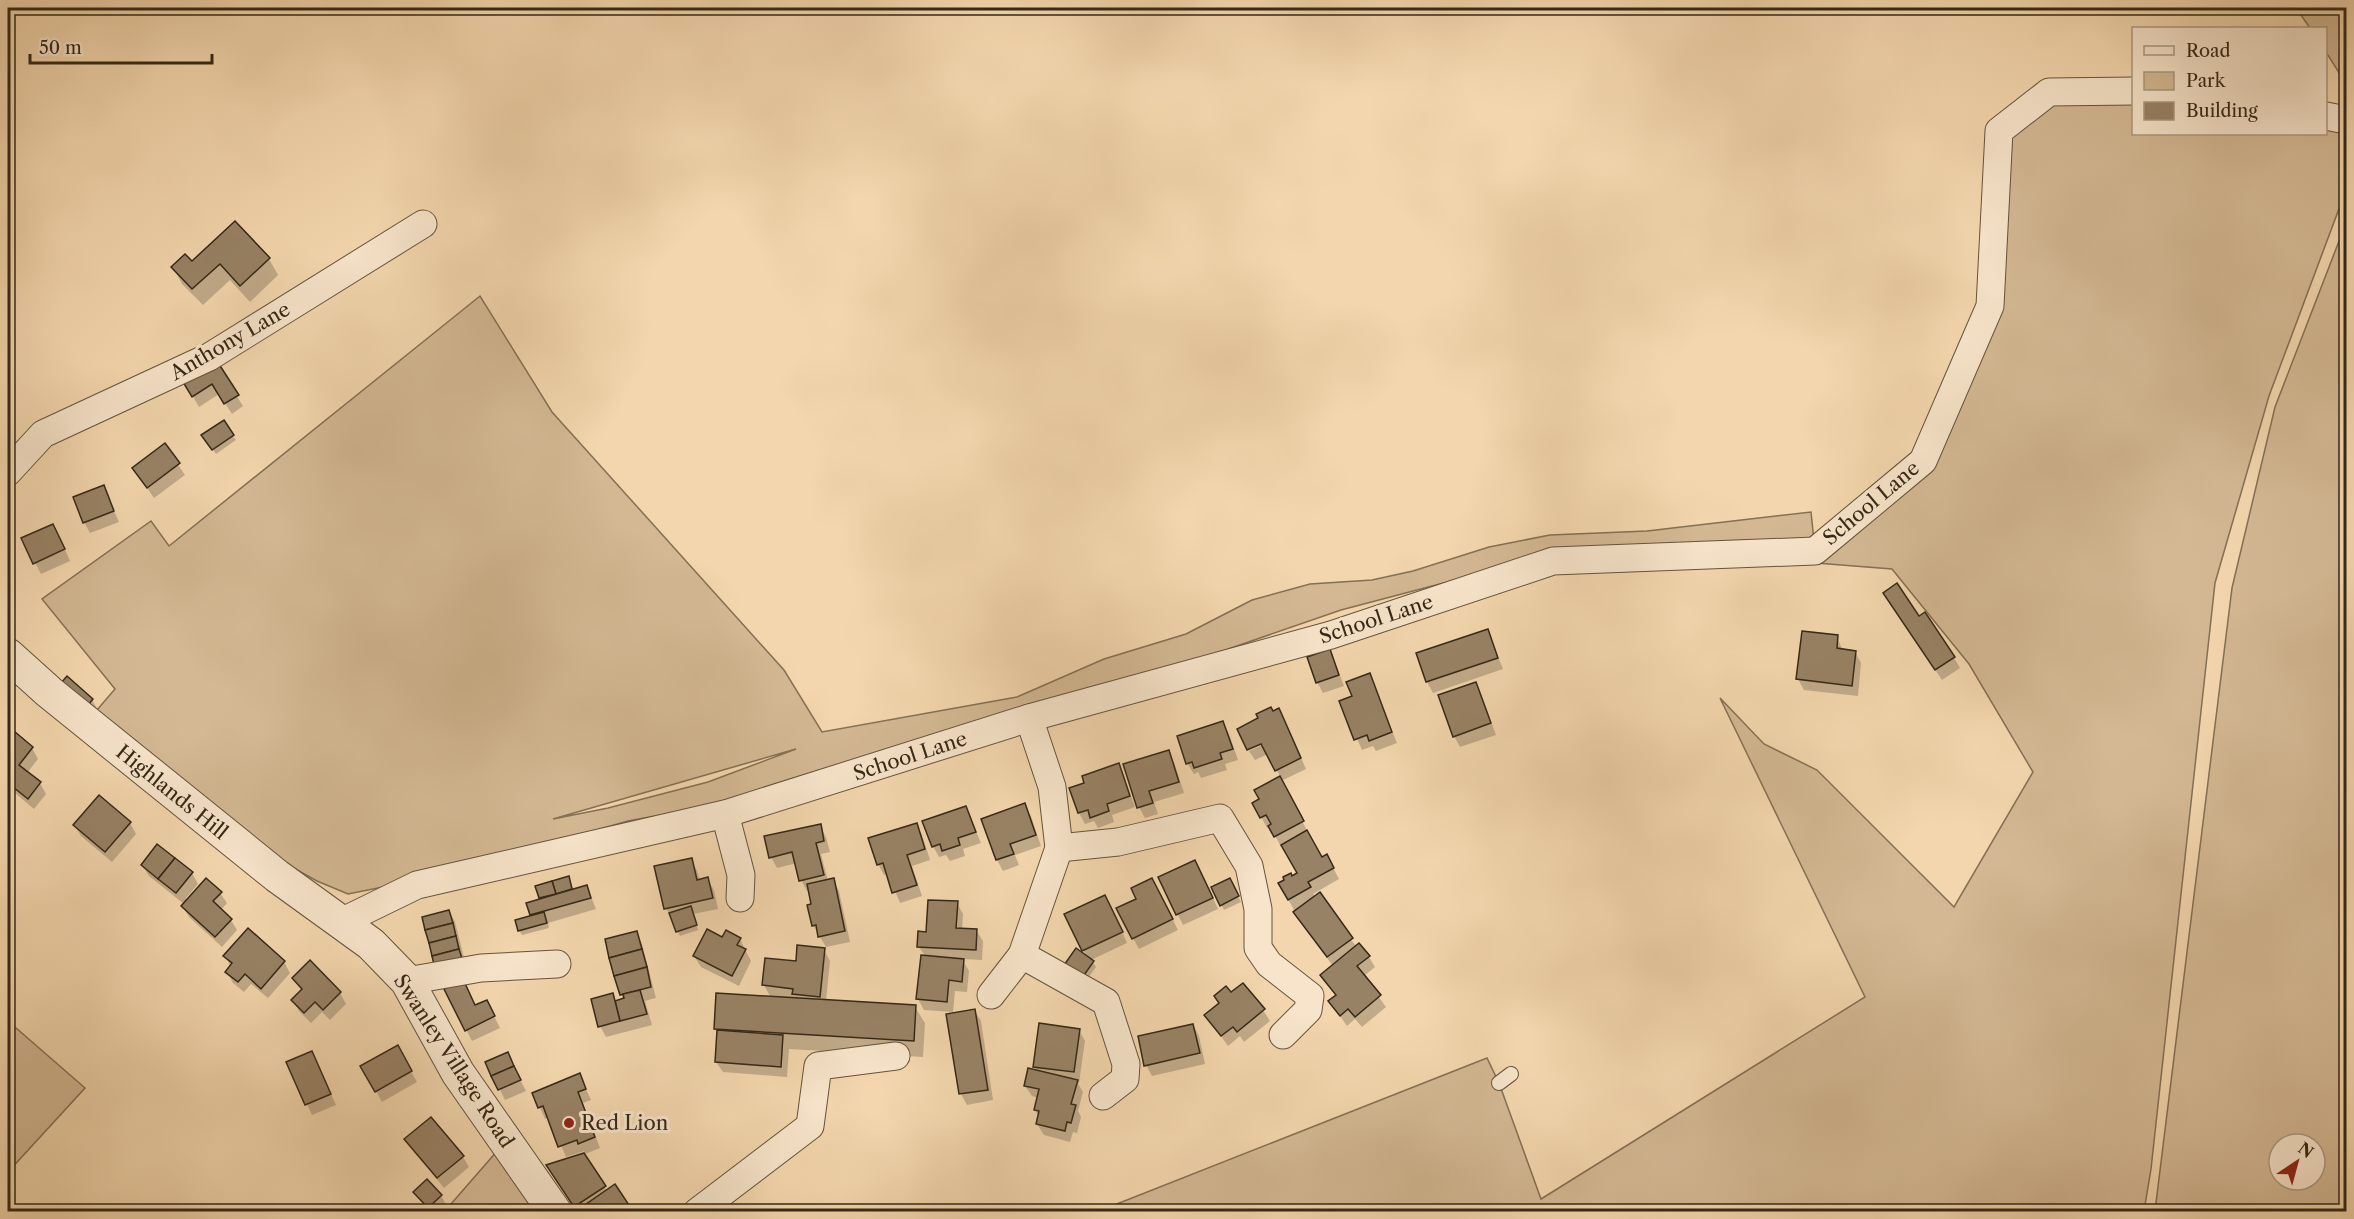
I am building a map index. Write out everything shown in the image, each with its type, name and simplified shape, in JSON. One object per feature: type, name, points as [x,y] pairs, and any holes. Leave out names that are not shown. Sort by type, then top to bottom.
[{"type":"street","name":"School Lane","points":[[341,922],[417,885],[725,814],[1029,718],[1331,635],[1553,561],[1815,551],[1923,461],[1990,306],[1999,131],[2049,92],[2132,91]]},
{"type":"street","points":[[2327,116],[2346,120]]},
{"type":"street","name":"Anthony Lane","points":[[8,472],[43,434],[209,357],[423,224]]},
{"type":"street","name":"Highlands Hill","points":[[8,655],[49,692],[277,876],[341,922]]},
{"type":"street","points":[[991,995],[1022,955],[1059,848],[1052,787],[1029,718]]},
{"type":"street","points":[[725,814],[741,875],[740,898]]},
{"type":"street","points":[[1059,848],[1118,842],[1220,818],[1249,866],[1258,909],[1258,948],[1269,964],[1310,996],[1308,1010],[1283,1035]]},
{"type":"street","name":"Swanley Village Road","points":[[341,922],[371,944],[407,981],[458,1073],[555,1212]]},
{"type":"street","points":[[1022,955],[1106,1002],[1126,1064],[1125,1080],[1103,1096]]},
{"type":"street","points":[[407,981],[481,968],[557,964]]},
{"type":"street","points":[[697,1212],[810,1126],[819,1066],[896,1056]]},
{"type":"lane","points":[[1499,1083],[1511,1074]]},
{"type":"green space","points":[[2296,8],[2346,8],[2346,84],[2327,54],[2327,27],[2309,27]]},
{"type":"green space","points":[[2049,92],[2132,97],[2132,135],[2327,135],[2327,127],[2346,132],[2346,190],[2269,396],[2215,583],[2151,1169],[2144,1211],[1099,1211],[1487,1058],[1499,1083],[1541,1199],[1865,997],[1720,698],[1764,744],[1817,770],[1954,907],[2033,772],[1969,664],[1892,569],[1663,551],[1557,553],[1341,610],[1029,718],[737,801],[628,821],[423,879],[348,894],[317,881],[270,855],[91,717],[115,689],[42,599],[151,521],[169,546],[480,296],[552,412],[784,670],[822,732],[1017,697],[1104,659],[1186,634],[1252,600],[1310,584],[1372,580],[1413,571],[1489,547],[1550,535],[1647,531],[1811,512],[1815,550],[1923,461],[1990,306],[1999,131]],"holes":[[[796,749],[708,782],[608,808],[553,819]]]},
{"type":"green space","points":[[2346,223],[2346,1211],[2155,1211],[2232,588],[2275,407]]},
{"type":"green space","points":[[8,1021],[85,1088],[8,1172]]},
{"type":"green space","points":[[505,1142],[555,1212],[444,1212]]},
{"type":"building","points":[[235,221],[270,258],[240,286],[220,264],[192,289],[171,267],[185,254],[192,261]]},
{"type":"building","points":[[217,361],[239,395],[224,404],[212,384],[192,397],[183,382]]},
{"type":"building","points":[[224,420],[234,435],[212,450],[201,435]]},
{"type":"building","points":[[165,443],[180,463],[147,488],[132,468]]},
{"type":"building","points":[[104,485],[114,511],[83,523],[73,497]]},
{"type":"building","points":[[53,524],[65,549],[33,564],[21,538]]},
{"type":"building","points":[[1897,583],[1919,616],[1925,612],[1955,657],[1935,670],[1883,593]]},
{"type":"building","points":[[1488,629],[1498,658],[1426,682],[1416,653]]},
{"type":"building","points":[[1802,631],[1838,635],[1837,648],[1856,651],[1852,686],[1796,679]]},
{"type":"building","points":[[1330,649],[1339,675],[1316,683],[1307,657]]},
{"type":"building","points":[[1370,673],[1392,732],[1369,741],[1367,735],[1354,740],[1339,701],[1352,696],[1346,682]]},
{"type":"building","points":[[67,676],[93,699],[81,713],[55,690]]},
{"type":"building","points":[[1476,682],[1491,723],[1453,737],[1438,695]]},
{"type":"building","points":[[1271,707],[1273,711],[1279,708],[1301,758],[1275,771],[1261,744],[1247,750],[1237,729],[1258,718],[1256,714]]},
{"type":"building","points":[[1223,721],[1233,749],[1220,753],[1222,759],[1194,768],[1192,762],[1186,764],[1177,736]]},
{"type":"building","points":[[8,726],[33,747],[19,765],[41,782],[28,799],[8,783]]},
{"type":"building","points":[[1169,750],[1179,782],[1149,791],[1153,803],[1137,808],[1123,764]]},
{"type":"building","points":[[1119,763],[1130,796],[1107,804],[1109,811],[1090,818],[1088,810],[1078,813],[1069,788],[1084,783],[1082,776]]},
{"type":"building","points":[[1280,776],[1304,821],[1274,837],[1268,826],[1271,824],[1266,815],[1260,818],[1252,803],[1259,799],[1254,790]]},
{"type":"building","points":[[99,795],[131,822],[105,852],[73,825]]},
{"type":"building","points":[[1025,803],[1036,835],[1010,844],[1014,854],[996,860],[981,819]]},
{"type":"building","points":[[966,806],[976,832],[958,838],[960,845],[942,851],[940,844],[932,847],[922,821]]},
{"type":"building","points":[[917,823],[925,849],[907,855],[917,885],[892,893],[883,863],[877,865],[868,838]]},
{"type":"building","points":[[821,824],[824,841],[816,843],[824,875],[799,881],[792,852],[769,858],[764,836]]},
{"type":"building","points":[[1307,830],[1322,857],[1327,854],[1334,868],[1308,882],[1311,887],[1288,900],[1278,883],[1284,880],[1283,877],[1297,873],[1281,845]]},
{"type":"building","points":[[157,844],[175,858],[158,879],[141,865]]},
{"type":"building","points":[[175,858],[193,872],[176,893],[158,879]]},
{"type":"building","points":[[692,858],[697,880],[708,877],[713,898],[664,909],[654,866]]},
{"type":"building","points":[[1195,860],[1213,898],[1176,915],[1158,877]]},
{"type":"building","points":[[569,876],[572,889],[556,894],[552,881]]},
{"type":"building","points":[[206,878],[222,892],[213,901],[232,919],[215,937],[181,906]]},
{"type":"building","points":[[834,878],[845,931],[818,937],[816,925],[812,926],[807,905],[811,904],[807,884]]},
{"type":"building","points":[[1152,878],[1173,919],[1132,939],[1116,908],[1136,899],[1131,888]]},
{"type":"building","points":[[1230,878],[1239,896],[1220,906],[1211,887]]},
{"type":"building","points":[[552,881],[556,894],[539,898],[535,886]]},
{"type":"building","points":[[587,885],[591,898],[530,915],[526,903]]},
{"type":"building","points":[[1320,892],[1353,938],[1327,957],[1293,912]]},
{"type":"building","points":[[1105,895],[1123,932],[1082,951],[1064,914]]},
{"type":"building","points":[[928,900],[958,901],[956,928],[977,929],[976,950],[917,947],[918,931],[926,932]]},
{"type":"building","points":[[691,906],[697,925],[676,932],[669,913]]},
{"type":"building","points":[[449,910],[453,923],[425,930],[422,917]]},
{"type":"building","points":[[544,912],[547,923],[518,931],[515,920]]},
{"type":"building","points":[[453,923],[456,936],[429,943],[425,930]]},
{"type":"building","points":[[248,928],[285,961],[261,989],[245,974],[238,982],[225,972],[232,963],[223,956]]},
{"type":"building","points":[[707,929],[722,937],[726,930],[741,938],[737,945],[746,949],[732,976],[693,956]]},
{"type":"building","points":[[637,931],[642,949],[609,958],[605,939]]},
{"type":"building","points":[[456,936],[459,949],[432,956],[429,943]]},
{"type":"building","points":[[1359,943],[1370,956],[1357,966],[1381,995],[1355,1017],[1348,1009],[1340,1016],[1328,1001],[1336,995],[1320,975]]},
{"type":"building","points":[[797,945],[825,948],[820,997],[792,994],[793,989],[762,985],[765,958],[796,961]]},
{"type":"building","points":[[1076,948],[1094,961],[1082,978],[1064,965]]},
{"type":"building","points":[[459,949],[463,962],[435,969],[432,956]]},
{"type":"building","points":[[642,949],[647,967],[614,976],[609,958]]},
{"type":"building","points":[[921,955],[964,959],[962,982],[949,980],[947,1002],[916,999]]},
{"type":"building","points":[[310,960],[341,992],[323,1010],[315,1002],[304,1013],[291,1000],[302,989],[292,978]]},
{"type":"building","points":[[647,967],[651,987],[620,995],[614,976]]},
{"type":"building","points":[[463,979],[475,1005],[487,1000],[495,1016],[465,1031],[444,989]]},
{"type":"building","points":[[1243,983],[1265,1009],[1237,1032],[1233,1027],[1221,1036],[1204,1015],[1219,1003],[1214,996],[1226,986],[1231,992]]},
{"type":"building","points":[[640,990],[647,1014],[620,1021],[615,1001],[624,998],[623,994]]},
{"type":"building","points":[[613,993],[620,1021],[598,1027],[591,999]]},
{"type":"building","points":[[716,993],[916,1005],[914,1041],[714,1029]]},
{"type":"building","points":[[975,1009],[988,1090],[959,1094],[946,1014]]},
{"type":"building","points":[[1039,1023],[1080,1029],[1074,1072],[1033,1067]]},
{"type":"building","points":[[1193,1024],[1200,1053],[1144,1066],[1138,1036]]},
{"type":"building","points":[[717,1030],[783,1035],[781,1067],[715,1062]]},
{"type":"building","points":[[398,1045],[412,1071],[375,1092],[360,1066]]},
{"type":"building","points":[[312,1051],[331,1094],[305,1105],[286,1062]]},
{"type":"building","points":[[508,1052],[514,1066],[491,1076],[485,1062]]},
{"type":"building","points":[[514,1066],[521,1080],[498,1090],[491,1076]]},
{"type":"building","points":[[1028,1068],[1078,1080],[1071,1104],[1076,1105],[1071,1123],[1067,1122],[1065,1131],[1036,1124],[1039,1111],[1034,1110],[1039,1089],[1024,1086]]},
{"type":"building","name":"Red Lion","points":[[580,1073],[586,1089],[578,1092],[595,1137],[578,1144],[577,1140],[558,1147],[543,1106],[538,1108],[532,1093]]},
{"type":"building","points":[[431,1117],[464,1156],[437,1178],[404,1139]]},
{"type":"building","points":[[584,1153],[606,1186],[574,1207],[546,1165]]},
{"type":"building","points":[[427,1179],[442,1195],[428,1208],[413,1192]]},
{"type":"building","points":[[615,1184],[629,1205],[620,1212],[581,1212],[579,1209]]},
{"type":"place","name":"Red Lion","points":[[569,1123]]}]
